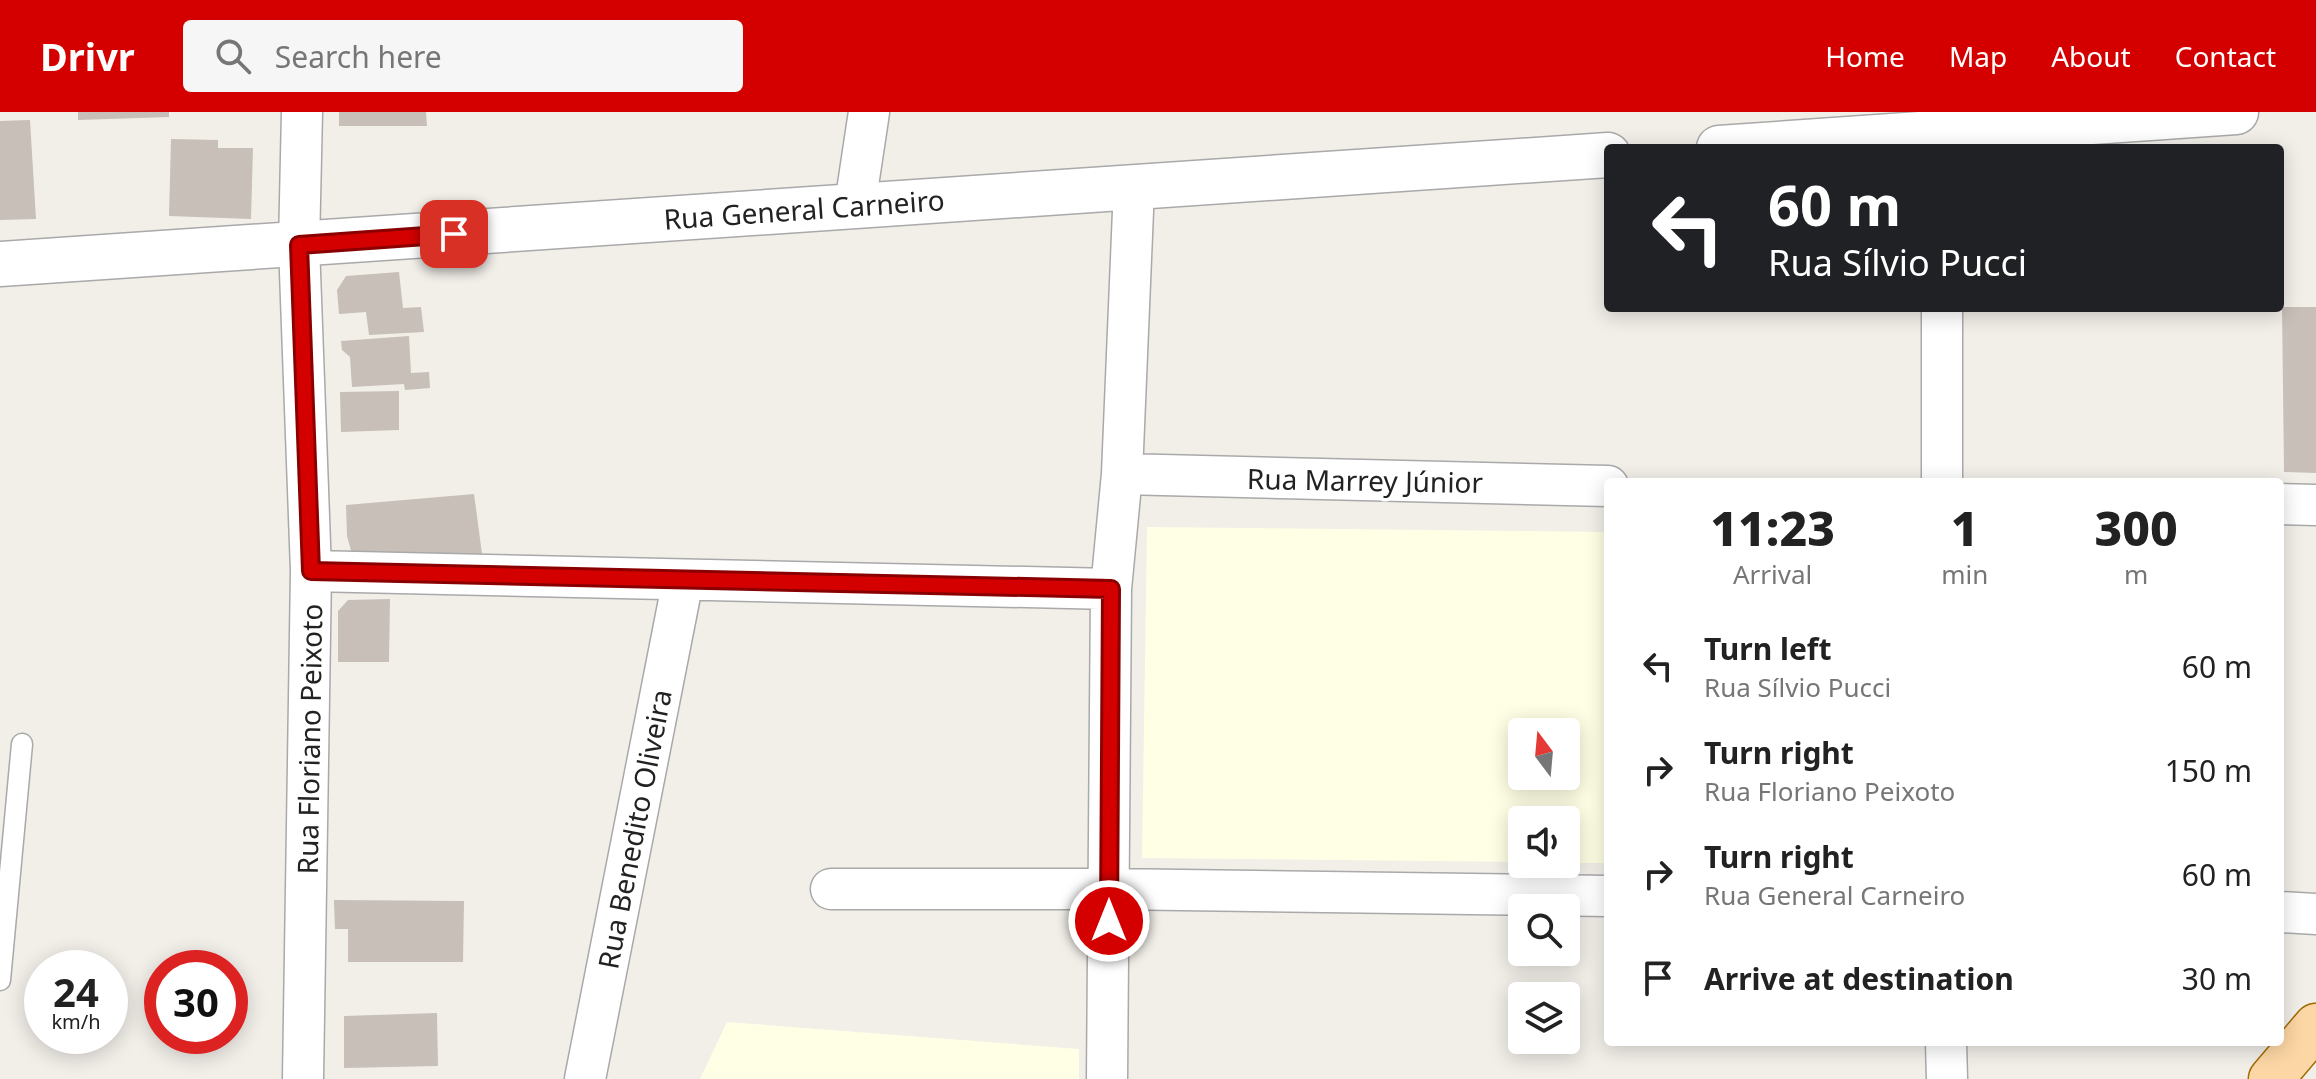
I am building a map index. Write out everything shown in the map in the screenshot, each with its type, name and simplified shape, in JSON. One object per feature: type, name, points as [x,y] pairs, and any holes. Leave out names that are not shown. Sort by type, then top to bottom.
[{"type":"main road","points":[[2271,1079],[2316,1026]]},
{"type":"street","name":"Rua Floriano Peixoto","points":[[302,112],[299,245],[311,571],[303,1079]]},
{"type":"street","points":[[855,205],[869,112]]},
{"type":"street","points":[[1771,144],[2236,112]]},
{"type":"street","name":"Rua General Carneiro","points":[[0,264],[1604,155]]},
{"type":"street","points":[[1107,1079],[1111,589],[1122,474],[1134,187]]},
{"type":"street","points":[[1942,312],[1942,478]]},
{"type":"street","name":"Rua Marrey Júnior","points":[[1122,474],[1604,486]]},
{"type":"street","points":[[2284,504],[2316,505]]},
{"type":"street","points":[[311,571],[1111,589]]},
{"type":"street","name":"Rua Benedito Oliveira","points":[[585,1079],[683,580]]},
{"type":"street","points":[[831,889],[1109,889],[1604,896]]},
{"type":"street","points":[[2284,912],[2316,914]]},
{"type":"street","points":[[1946,1046],[1947,1079]]},
{"type":"lane","points":[[0,980],[22,744]]},
{"type":"shaded area","points":[[1147,527],[1604,532],[1604,863],[1580,863],[1580,806],[1508,806],[1508,862],[1142,858]]},
{"type":"shaded area","points":[[727,1022],[1079,1049],[1079,1079],[700,1079]]},
{"type":"building","points":[[78,112],[169,112],[169,117],[78,120]]},
{"type":"building","points":[[339,112],[426,112],[427,126],[339,126]]},
{"type":"building","points":[[30,120],[36,219],[0,220],[0,121]]},
{"type":"building","points":[[171,139],[218,140],[218,148],[253,148],[251,219],[169,216]]},
{"type":"building","points":[[399,272],[403,308],[421,307],[424,332],[369,335],[366,312],[339,314],[337,290],[346,276]]},
{"type":"building","points":[[2284,307],[2316,307],[2316,473],[2284,472],[2282,312]]},
{"type":"building","points":[[409,336],[411,373],[429,372],[430,388],[405,390],[404,384],[352,387],[350,357],[342,350],[341,341]]},
{"type":"building","points":[[399,391],[399,430],[341,432],[340,392]]},
{"type":"building","points":[[474,494],[483,561],[352,554],[347,536],[346,505]]},
{"type":"building","points":[[390,599],[389,662],[338,662],[338,611],[348,600]]},
{"type":"building","points":[[334,900],[464,901],[463,962],[348,962],[348,929],[335,929]]},
{"type":"building","points":[[437,1013],[438,1066],[344,1068],[344,1016]]},
{"type":"route","points":[[454,234],[299,245],[311,571],[1111,589],[1109,921]]}]
